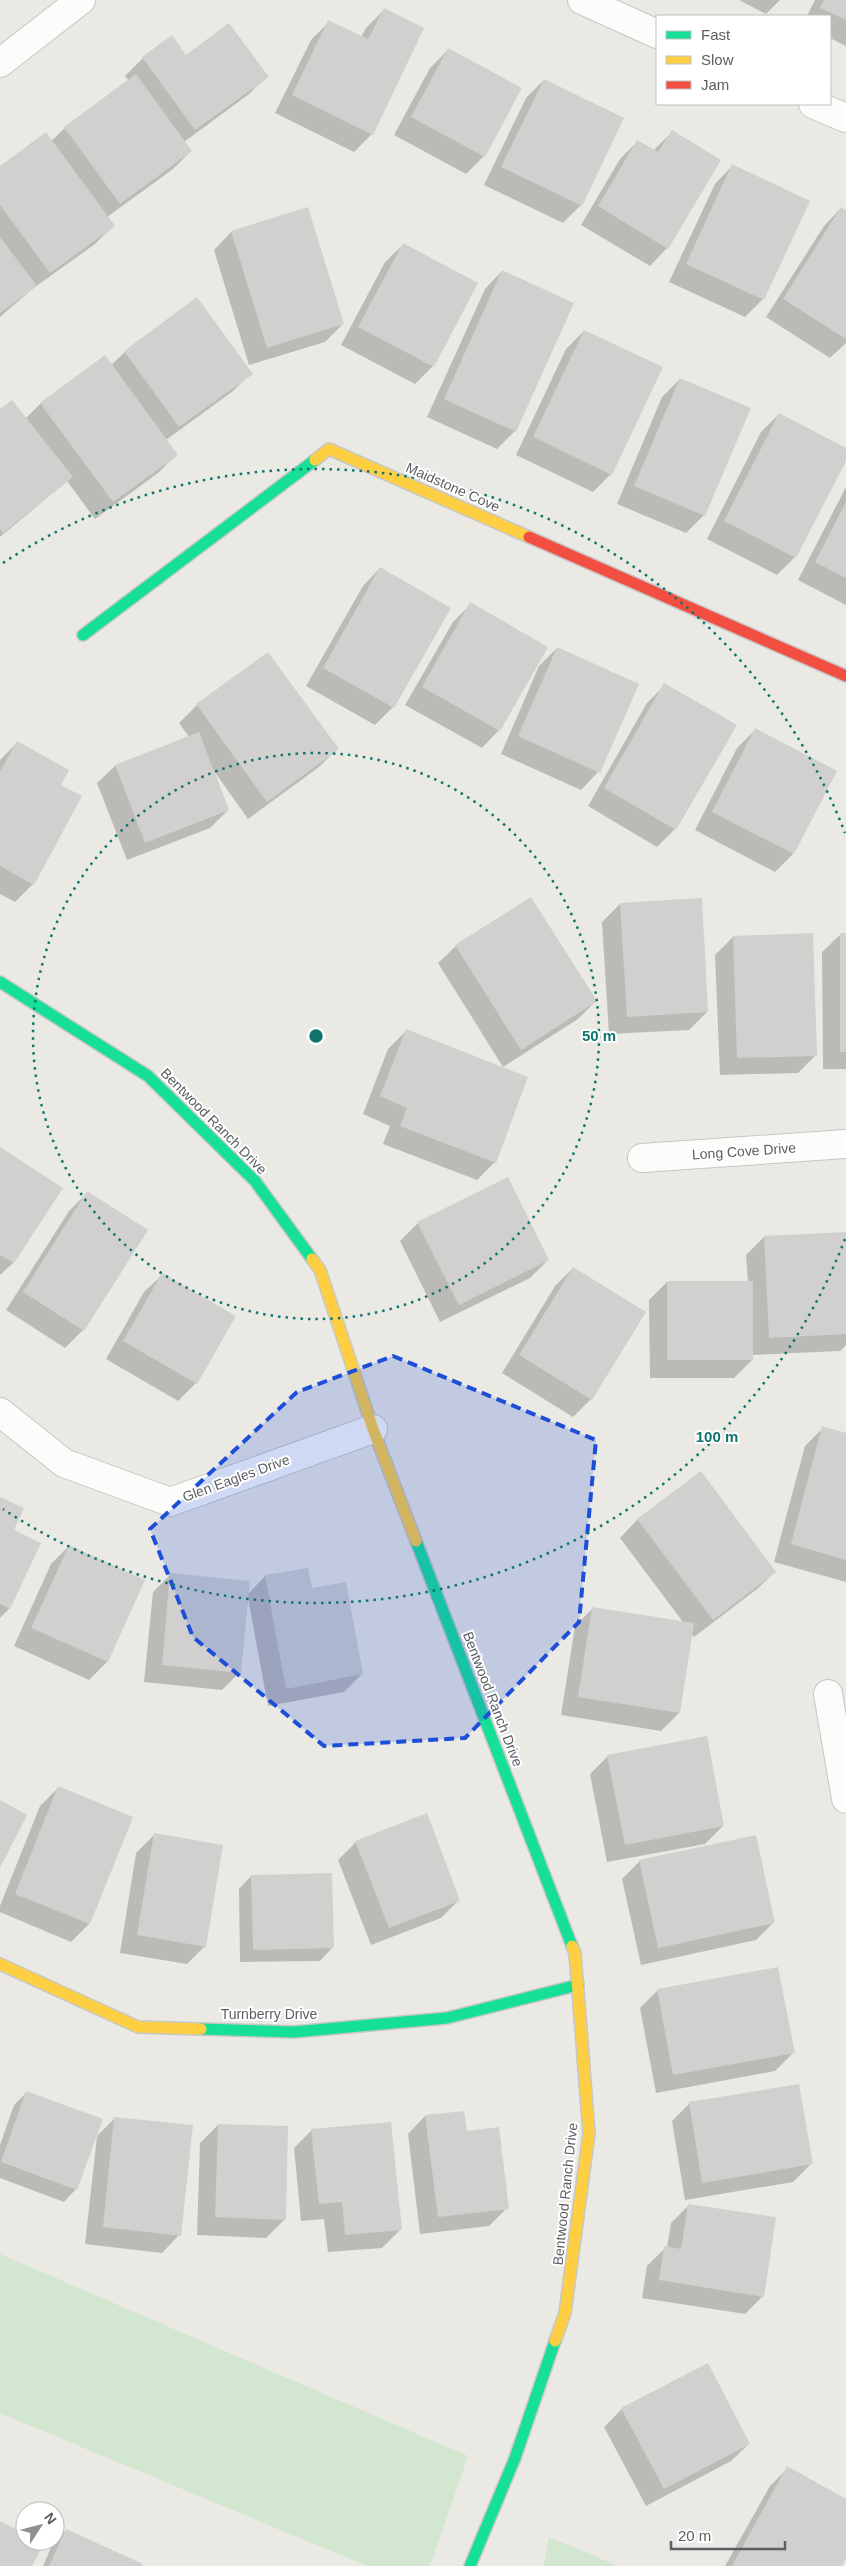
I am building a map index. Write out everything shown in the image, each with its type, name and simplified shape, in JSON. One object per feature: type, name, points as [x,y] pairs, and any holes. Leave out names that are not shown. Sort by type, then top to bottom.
[{"type":"street","points":[[0,63],[81,0]]},
{"type":"street","points":[[582,0],[656,34]]},
{"type":"street","points":[[815,105],[846,118]]},
{"type":"street","name":"Maidstone Cove","points":[[83,635],[329,449],[846,676]]},
{"type":"street","name":"Bentwood Ranch Drive","points":[[0,982],[148,1076],[255,1182],[320,1270],[373,1429],[575,1953],[590,2133],[565,2314],[515,2458],[470,2566]]},
{"type":"street","name":"Long Cove Drive","points":[[642,1158],[846,1144]]},
{"type":"street","name":"Glen Eagles Drive","points":[[0,1412],[64,1463],[170,1502],[373,1429]]},
{"type":"street","points":[[828,1694],[846,1799]]},
{"type":"street","name":"Turnberry Drive","points":[[0,1964],[138,2027],[294,2032],[448,2018],[578,1986]]},
{"type":"highlighted area","points":[[393,1356],[596,1440],[579,1622],[465,1738],[324,1746],[193,1637],[150,1529],[297,1392]]},
{"type":"green space","points":[[0,2254],[468,2456],[430,2566],[367,2566],[0,2413]]},
{"type":"green space","points":[[549,2537],[618,2566],[544,2566]]},
{"type":"building","points":[[824,0],[846,0],[846,20],[820,8]]},
{"type":"building","points":[[384,8],[424,28],[373,135],[292,95],[328,20],[368,39]]},
{"type":"building","points":[[229,23],[269,77],[195,130],[142,57],[172,35],[186,55]]},
{"type":"building","points":[[448,48],[522,88],[485,157],[411,117]]},
{"type":"building","points":[[136,74],[192,151],[120,204],[64,127]]},
{"type":"building","points":[[544,79],[624,118],[582,206],[501,167]]},
{"type":"building","points":[[672,130],[721,160],[668,249],[598,206],[637,140],[658,152]]},
{"type":"building","points":[[46,132],[115,226],[50,273],[0,205],[0,166]]},
{"type":"building","points":[[732,164],[810,201],[764,300],[686,264]]},
{"type":"building","points":[[308,207],[344,324],[267,348],[231,231]]},
{"type":"building","points":[[841,207],[846,210],[846,339],[783,299]]},
{"type":"building","points":[[0,237],[37,286],[0,313]]},
{"type":"building","points":[[403,243],[478,283],[434,367],[358,327]]},
{"type":"building","points":[[502,270],[574,303],[516,432],[444,399]]},
{"type":"building","points":[[197,297],[253,374],[179,427],[124,351]]},
{"type":"building","points":[[584,330],[663,367],[612,475],[533,437]]},
{"type":"building","points":[[105,355],[178,455],[113,502],[40,403]]},
{"type":"building","points":[[680,378],[751,408],[705,516],[634,486]]},
{"type":"building","points":[[12,400],[73,477],[3,533],[0,529],[0,409]]},
{"type":"building","points":[[779,413],[846,448],[846,461],[796,558],[724,521]]},
{"type":"building","points":[[846,502],[846,578],[815,562]]},
{"type":"building","points":[[380,567],[451,608],[394,708],[323,668]]},
{"type":"building","points":[[470,602],[548,647],[500,731],[422,687]]},
{"type":"building","points":[[557,647],[639,684],[600,773],[518,736]]},
{"type":"building","points":[[268,652],[339,749],[267,802],[196,704]]},
{"type":"building","points":[[664,683],[737,725],[676,830],[604,788]]},
{"type":"building","points":[[755,728],[837,771],[794,854],[712,812]]},
{"type":"building","points":[[199,732],[229,810],[145,843],[115,765]]},
{"type":"building","points":[[17,741],[69,770],[61,785],[82,796],[34,885],[0,866],[0,772]]},
{"type":"building","points":[[531,897],[597,1001],[521,1050],[455,945]]},
{"type":"building","points":[[702,898],[708,1012],[627,1017],[620,903]]},
{"type":"building","points":[[813,933],[817,1056],[737,1058],[733,936]]},
{"type":"building","points":[[840,933],[846,933],[846,1052],[840,1052]]},
{"type":"building","points":[[406,1029],[528,1077],[496,1163],[400,1126],[407,1108],[380,1096]]},
{"type":"building","points":[[0,1147],[63,1188],[14,1263],[0,1255]]},
{"type":"building","points":[[508,1177],[549,1260],[459,1305],[417,1222]]},
{"type":"building","points":[[87,1191],[148,1230],[84,1331],[23,1292]]},
{"type":"building","points":[[846,1232],[846,1334],[769,1338],[764,1236]]},
{"type":"building","points":[[573,1267],[646,1312],[592,1400],[519,1355]]},
{"type":"building","points":[[162,1273],[236,1316],[197,1384],[123,1341]]},
{"type":"building","points":[[667,1281],[753,1281],[753,1360],[667,1360]]},
{"type":"building","points":[[822,1426],[846,1433],[846,1560],[791,1544]]},
{"type":"building","points":[[701,1471],[776,1572],[713,1620],[637,1519]]},
{"type":"building","points":[[0,1497],[24,1508],[14,1530],[41,1543],[10,1609],[0,1604]]},
{"type":"building","points":[[69,1545],[145,1580],[108,1662],[31,1628]]},
{"type":"building","points":[[308,1568],[312,1588],[346,1582],[363,1674],[286,1689],[265,1575]]},
{"type":"building","points":[[170,1573],[250,1581],[241,1673],[162,1665]]},
{"type":"building","points":[[592,1607],[694,1623],[680,1713],[578,1697]]},
{"type":"building","points":[[707,1736],[724,1826],[625,1845],[607,1755]]},
{"type":"building","points":[[58,1786],[133,1817],[90,1924],[15,1894]]},
{"type":"building","points":[[0,1800],[27,1815],[0,1868]]},
{"type":"building","points":[[427,1813],[460,1901],[389,1928],[355,1841]]},
{"type":"building","points":[[154,1833],[223,1845],[206,1947],[137,1935]]},
{"type":"building","points":[[756,1835],[775,1923],[658,1948],[639,1860]]},
{"type":"building","points":[[332,1873],[334,1948],[253,1950],[251,1875]]},
{"type":"building","points":[[778,1967],[795,2053],[673,2075],[657,1989]]},
{"type":"building","points":[[799,2084],[813,2164],[702,2183],[689,2102]]},
{"type":"building","points":[[26,2091],[103,2119],[77,2190],[1,2162]]},
{"type":"building","points":[[464,2111],[467,2131],[499,2127],[509,2209],[438,2217],[425,2115]]},
{"type":"building","points":[[114,2117],[193,2125],[181,2236],[103,2227]]},
{"type":"building","points":[[391,2122],[402,2230],[345,2235],[342,2202],[319,2204],[311,2129]]},
{"type":"building","points":[[218,2124],[288,2126],[286,2220],[215,2217]]},
{"type":"building","points":[[688,2204],[776,2217],[764,2297],[659,2280],[664,2246],[681,2249]]},
{"type":"building","points":[[708,2363],[750,2444],[664,2489],[621,2408]]},
{"type":"building","points":[[787,2466],[846,2499],[846,2558],[842,2566],[732,2566]]},
{"type":"building","points":[[0,2521],[15,2529],[15,2551],[40,2551],[32,2566],[0,2566]]},
{"type":"building","points":[[66,2529],[143,2564],[142,2566],[49,2566],[56,2551],[65,2551]]},
{"type":"traffic: fast","points":[[83,635],[315,460]]},
{"type":"traffic: fast","points":[[0,982],[148,1076],[255,1181],[312,1259]]},
{"type":"traffic: fast","points":[[416,1541],[572,1946]]},
{"type":"traffic: fast","points":[[201,2029],[294,2032],[447,2018],[578,1985]]},
{"type":"traffic: fast","points":[[470,2566],[515,2458],[555,2341]]},
{"type":"traffic: slow","points":[[315,460],[329,449],[529,537]]},
{"type":"traffic: slow","points":[[312,1259],[320,1270],[373,1429],[416,1541]]},
{"type":"traffic: slow","points":[[555,2341],[565,2313],[589,2133],[575,1953],[572,1946]]},
{"type":"traffic: slow","points":[[0,1964],[138,2027],[201,2029]]},
{"type":"traffic: jam","points":[[529,537],[846,676]]}]
